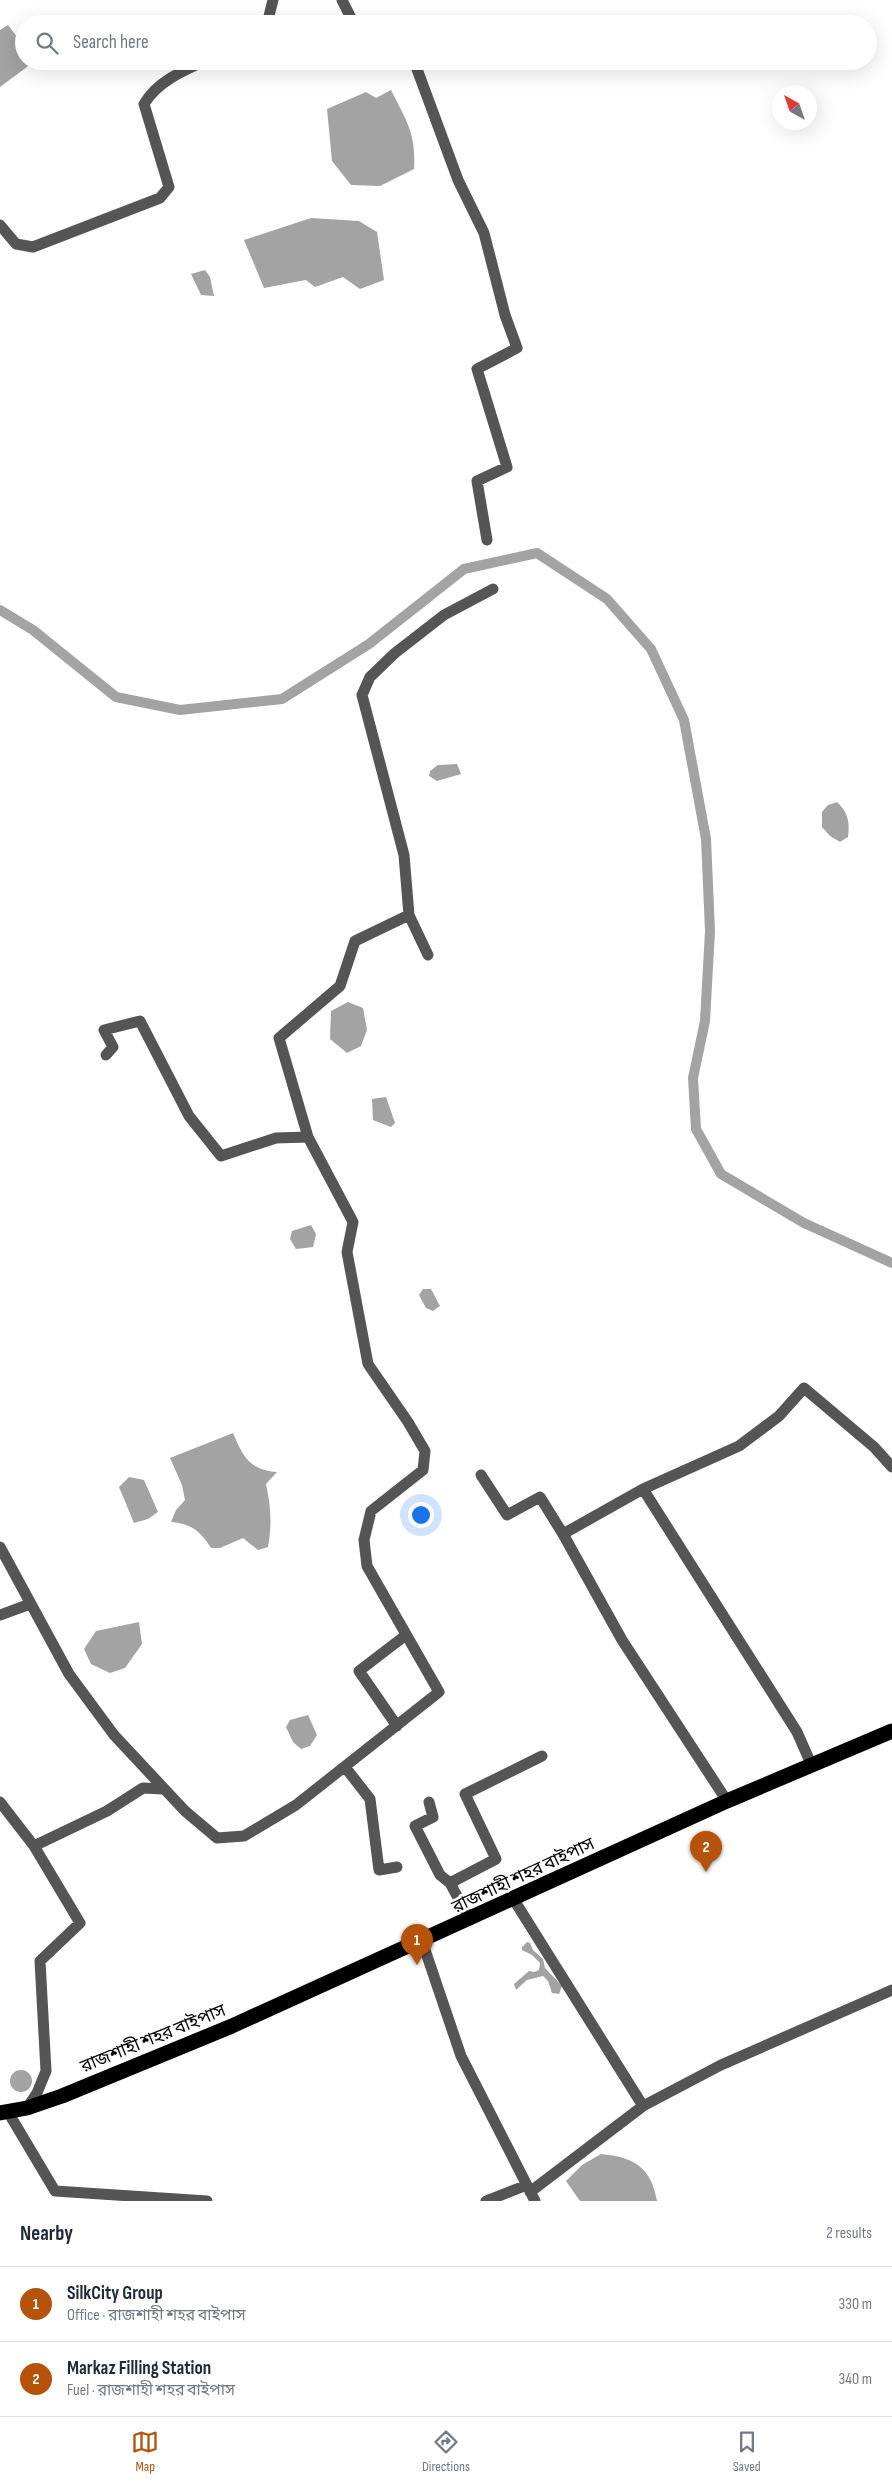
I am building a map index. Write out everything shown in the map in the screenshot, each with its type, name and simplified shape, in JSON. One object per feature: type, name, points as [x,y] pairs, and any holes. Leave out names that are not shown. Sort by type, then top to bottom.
[{"type":"highway","name":"রাজশাহী শহর বাইপাস","points":[[4,2112],[27,2108],[62,2096],[232,2026],[422,1942],[727,1801],[892,1732]]},
{"type":"street","points":[[269,15],[273,0]]},
{"type":"street","points":[[342,0],[350,15]]},
{"type":"street","points":[[0,224],[16,244],[33,247],[160,198],[168,187],[144,104],[152,91],[184,70]]},
{"type":"street","points":[[417,70],[458,180],[484,233],[505,315],[517,348],[477,368],[507,467],[477,482],[487,540]]},
{"type":"street","points":[[428,955],[409,915],[404,855],[362,695],[370,677],[395,653],[444,615],[493,589]]},
{"type":"street","points":[[0,1547],[69,1674],[114,1735],[163,1789],[217,1838],[244,1836],[296,1805],[439,1692],[367,1566],[364,1540],[371,1511],[423,1470],[425,1451],[408,1422],[368,1364],[347,1252],[353,1222],[308,1137],[279,1038],[340,986],[356,940],[409,915]]},
{"type":"street","points":[[106,1054],[113,1047],[104,1030],[140,1021],[189,1116],[222,1156],[276,1138],[308,1137]]},
{"type":"street","points":[[563,1534],[643,1489],[740,1446],[779,1416],[804,1388],[874,1447],[892,1467]]},
{"type":"street","points":[[481,1475],[506,1515],[540,1497],[563,1534],[622,1640],[727,1801]]},
{"type":"street","points":[[643,1489],[797,1732],[812,1766]]},
{"type":"street","points":[[0,1615],[30,1604]]},
{"type":"street","points":[[398,1726],[359,1671],[406,1636]]},
{"type":"street","points":[[450,1883],[496,1859],[465,1794],[542,1756]]},
{"type":"street","points":[[345,1767],[370,1799],[379,1870],[397,1867]]},
{"type":"street","points":[[34,1846],[107,1810],[143,1788],[163,1789]]},
{"type":"street","points":[[0,1802],[34,1846],[80,1923],[40,1961],[46,2071],[37,2093],[27,2108]]},
{"type":"street","points":[[429,1802],[433,1817],[416,1826],[440,1875],[450,1883],[470,1920]]},
{"type":"street","points":[[514,1900],[643,2106]]},
{"type":"street","points":[[422,1942],[461,2056],[531,2193]]},
{"type":"street","points":[[486,2201],[531,2193],[643,2106],[721,2065],[892,1990]]},
{"type":"street","points":[[4,2112],[55,2191],[206,2201]]},
{"type":"shaded area","points":[[8,25],[15,34],[15,70],[23,70],[0,87],[0,30]]},
{"type":"shaded area","points":[[391,90],[412,137],[414,169],[380,186],[351,185],[332,161],[327,109],[366,92],[376,98]]},
{"type":"shaded area","points":[[311,218],[359,221],[377,232],[384,280],[360,289],[343,277],[315,287],[306,280],[264,288],[244,240]]},
{"type":"shaded area","points":[[205,270],[210,277],[214,296],[201,295],[191,274]]},
{"type":"shaded area","points":[[457,764],[461,774],[437,781],[429,776],[430,771],[438,765]]},
{"type":"shaded area","points":[[837,802],[846,814],[849,827],[848,837],[840,842],[830,836],[822,827],[822,812],[828,805]]},
{"type":"shaded area","points":[[348,1002],[363,1008],[367,1030],[361,1046],[347,1053],[330,1039],[331,1011]]},
{"type":"shaded area","points":[[386,1097],[395,1123],[391,1127],[373,1120],[372,1099]]},
{"type":"shaded area","points":[[311,1225],[316,1234],[313,1247],[296,1249],[290,1239],[292,1231]]},
{"type":"shaded area","points":[[423,1289],[431,1289],[440,1306],[433,1311],[426,1308],[419,1295]]},
{"type":"shaded area","points":[[233,1433],[240,1449],[253,1465],[267,1471],[277,1472],[266,1484],[270,1515],[268,1547],[258,1550],[243,1538],[220,1548],[211,1548],[195,1529],[171,1522],[176,1510],[185,1500],[182,1485],[170,1458]]},
{"type":"shaded area","points":[[129,1477],[144,1480],[158,1512],[148,1519],[134,1523],[119,1487]]},
{"type":"shaded area","points":[[139,1622],[142,1644],[125,1668],[110,1673],[91,1664],[84,1649],[96,1631]]},
{"type":"shaded area","points":[[308,1715],[317,1735],[310,1746],[301,1749],[293,1742],[286,1727],[290,1720]]},
{"type":"shaded area","points":[[527,1942],[543,1959],[545,1968],[562,1986],[559,1994],[552,1993],[548,1981],[543,1976],[527,1980],[516,1990],[514,1984],[529,1971],[539,1970],[540,1963],[532,1955],[522,1950],[522,1947]]},
{"type":"shaded area","points":[[21,2070],[29,2073],[32,2081],[29,2089],[21,2092],[13,2089],[10,2081],[13,2073]]},
{"type":"shaded area","points":[[601,2154],[623,2158],[639,2166],[650,2180],[657,2201],[580,2201],[566,2181],[582,2165]]},
{"type":"waterway","points":[[0,610],[33,630],[116,697],[180,710],[282,699],[369,644],[464,569],[537,553],[607,599],[651,649],[684,720],[706,839],[710,931],[705,1021],[693,1078],[696,1129],[721,1174],[804,1223],[892,1263]]},
{"type":"place","name":"Markaz Filling Station","points":[[706,1872]]},
{"type":"place","name":"SilkCity Group","points":[[417,1965]]}]
